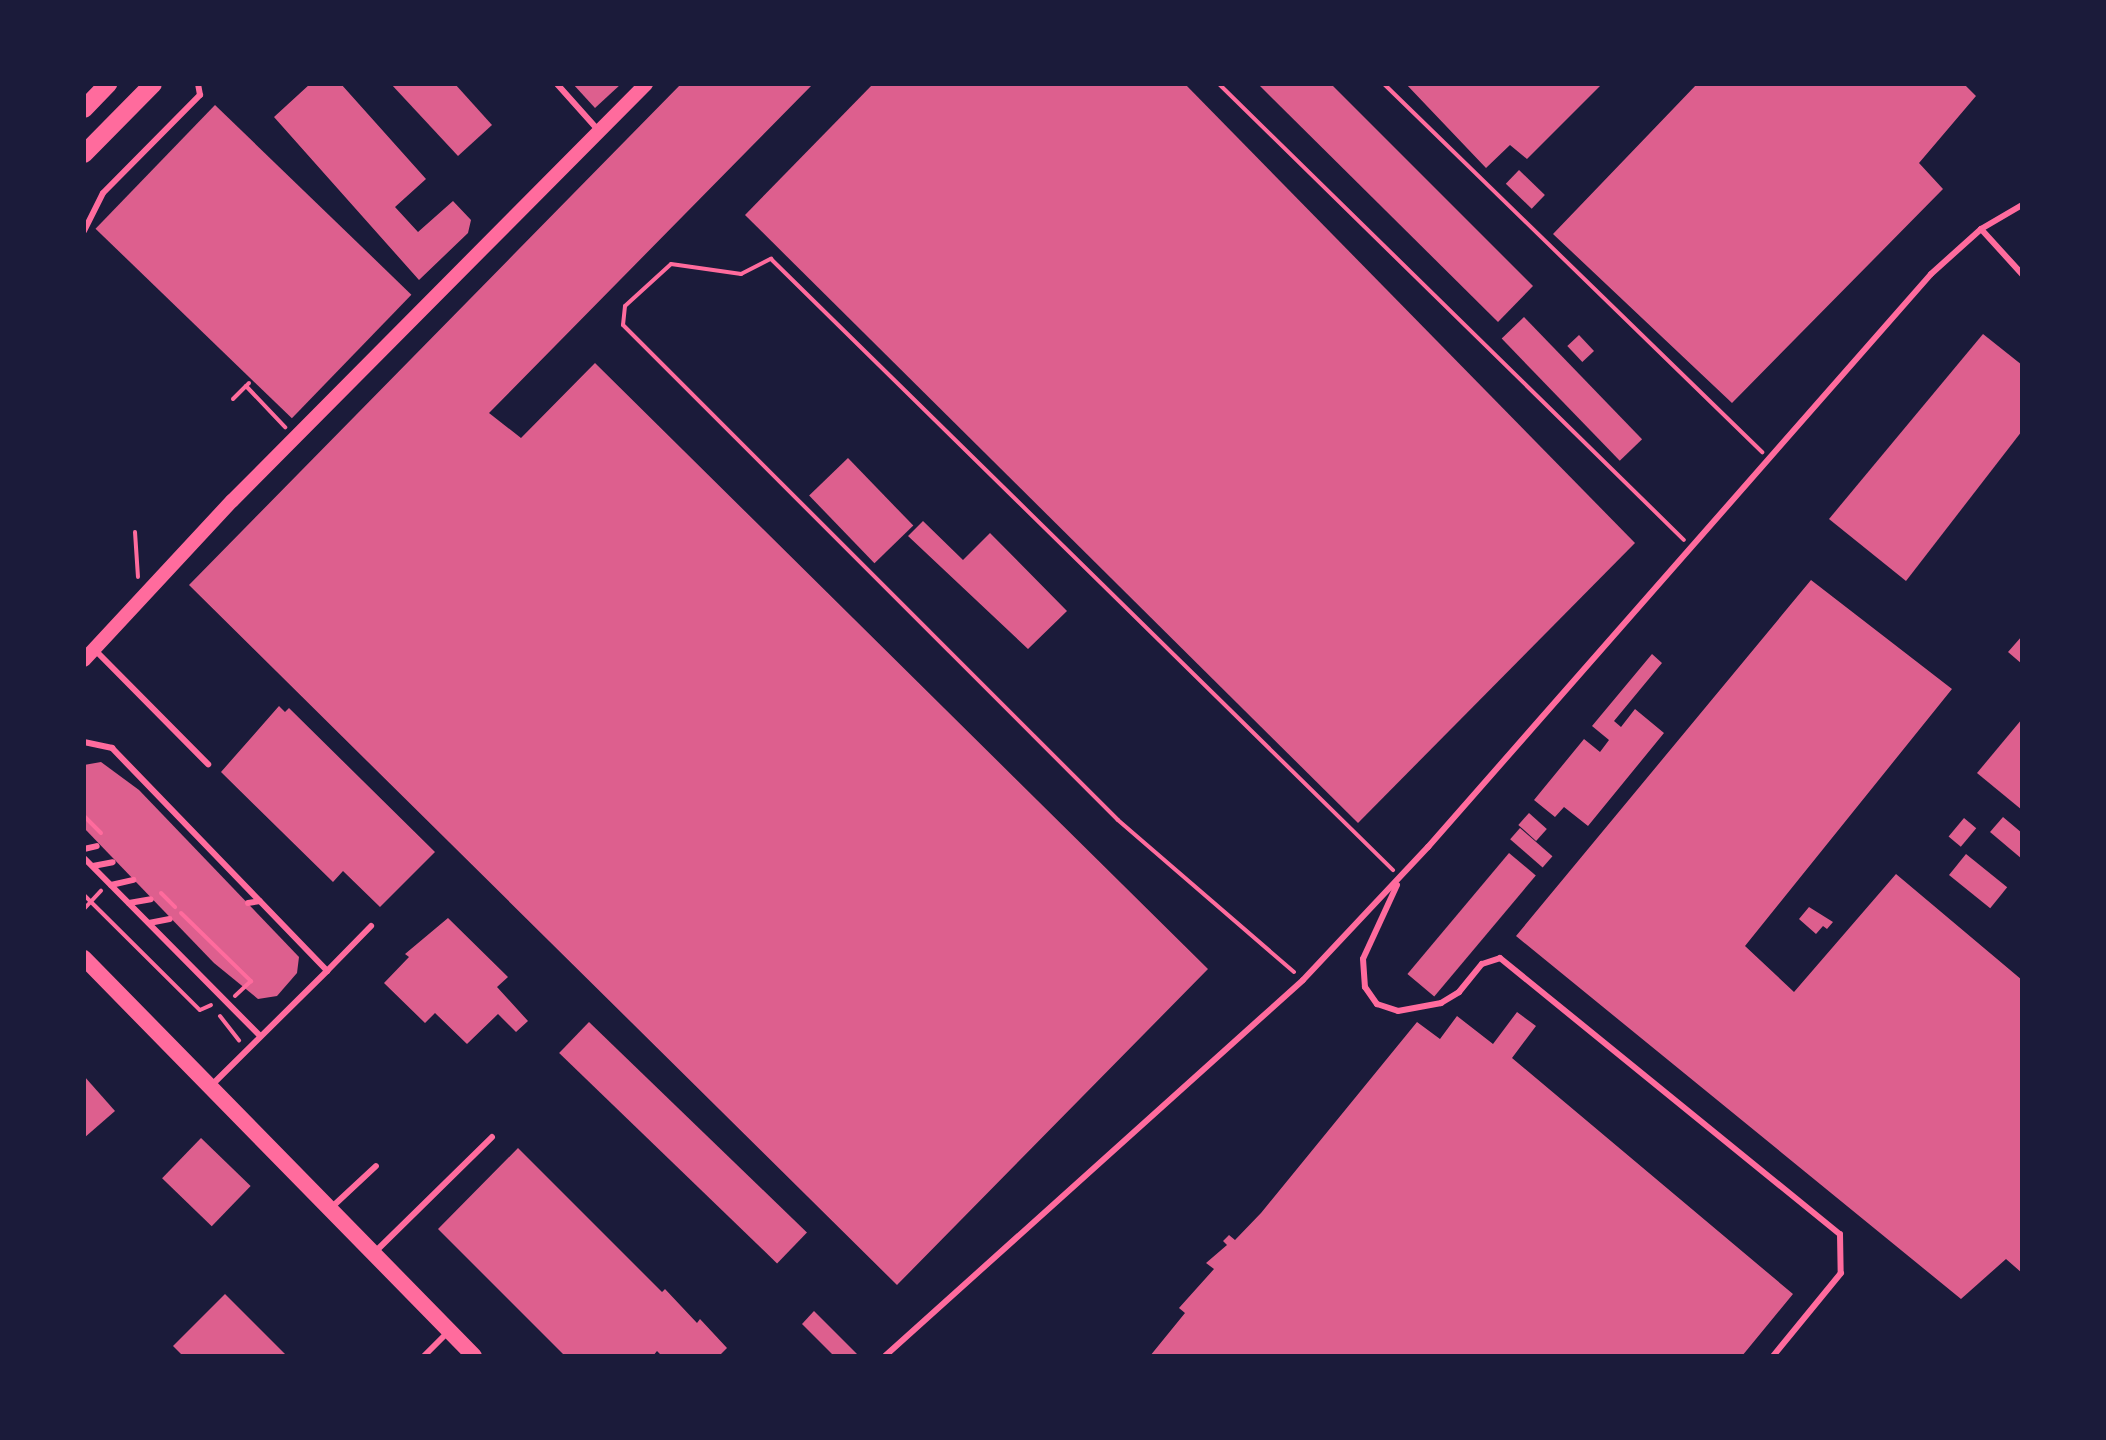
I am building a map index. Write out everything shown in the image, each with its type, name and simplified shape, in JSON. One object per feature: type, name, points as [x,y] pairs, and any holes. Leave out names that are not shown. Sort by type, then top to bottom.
[{"type":"main road","points":[[84,109],[108,84]]},
{"type":"main road","points":[[84,154],[153,84]]},
{"type":"main road","points":[[85,964],[473,1356]]},
{"type":"street","points":[[89,655],[232,501],[646,84]]},
{"type":"lane","points":[[84,231],[103,193],[200,95],[198,84]]},
{"type":"lane","points":[[557,84],[599,131]]},
{"type":"lane","points":[[885,1356],[1303,980],[1400,878],[1931,274],[1981,229],[2022,205]]},
{"type":"lane","points":[[1981,229],[2022,274]]},
{"type":"lane","points":[[89,655],[208,764]]},
{"type":"lane","points":[[84,742],[112,748],[151,788],[164,807],[203,841],[217,861],[240,880],[327,971]]},
{"type":"lane","points":[[141,790],[151,788]]},
{"type":"lane","points":[[194,843],[203,841]]},
{"type":"lane","points":[[84,849],[97,846]]},
{"type":"lane","points":[[84,858],[260,1036]]},
{"type":"lane","points":[[93,866],[113,862]]},
{"type":"lane","points":[[1400,878],[1363,959],[1365,987],[1377,1004],[1398,1011],[1441,1003],[1459,992],[1482,964],[1500,958],[1840,1234],[1841,1273],[1773,1356]]},
{"type":"lane","points":[[111,885],[133,880]]},
{"type":"lane","points":[[231,882],[240,880]]},
{"type":"lane","points":[[129,903],[151,899]]},
{"type":"lane","points":[[248,903],[260,901]]},
{"type":"lane","points":[[149,923],[170,919]]},
{"type":"lane","points":[[210,1088],[371,926]]},
{"type":"lane","points":[[373,1254],[492,1137]]},
{"type":"lane","points":[[329,1209],[376,1166]]},
{"type":"lane","points":[[424,1356],[449,1331]]},
{"type":"path","points":[[1219,84],[1691,547]]},
{"type":"path","points":[[1384,84],[1769,459]]},
{"type":"path","points":[[1303,980],[1118,820],[623,325],[625,306],[671,264],[741,274],[771,259],[1400,878]]},
{"type":"path","points":[[233,399],[248,385],[290,431]]},
{"type":"path","points":[[135,532],[138,577]]},
{"type":"path","points":[[84,816],[110,842]]},
{"type":"path","points":[[155,886],[251,981],[217,1013]]},
{"type":"path","points":[[84,895],[200,1010],[208,1002],[238,1037],[239,1049]]},
{"type":"path","points":[[84,909],[91,902]]},
{"type":"building","points":[[310,84],[341,84],[426,179],[395,207],[418,232],[453,201],[471,220],[468,233],[419,280],[274,117]]},
{"type":"building","points":[[391,84],[455,84],[492,125],[458,156]]},
{"type":"building","points":[[573,84],[621,84],[595,108]]},
{"type":"building","points":[[681,84],[813,84],[489,413],[521,438],[595,363],[1208,969],[897,1285],[189,585]]},
{"type":"building","points":[[873,84],[1185,84],[1635,543],[1358,823],[745,215]]},
{"type":"building","points":[[1258,84],[1331,84],[1533,286],[1498,322]]},
{"type":"building","points":[[1406,84],[1602,84],[1527,159],[1510,145],[1486,168]]},
{"type":"building","points":[[1697,84],[1964,84],[1976,96],[1919,163],[1943,189],[1732,403],[1553,234]]},
{"type":"building","points":[[215,105],[411,295],[292,418],[96,229]]},
{"type":"building","points":[[1519,170],[1545,195],[1532,209],[1506,184]]},
{"type":"building","points":[[1524,317],[1642,439],[1620,461],[1502,339]]},
{"type":"building","points":[[1983,334],[2022,365],[2022,431],[1906,581],[1829,519]]},
{"type":"building","points":[[1579,335],[1594,351],[1582,362],[1567,346]]},
{"type":"building","points":[[848,458],[913,526],[874,563],[809,496]]},
{"type":"building","points":[[923,521],[963,560],[990,533],[1067,611],[1028,649],[908,536]]},
{"type":"building","points":[[1811,580],[1952,689],[1745,946],[1794,992],[1896,874],[2022,980],[2022,1273],[2006,1259],[1961,1299],[1516,936]]},
{"type":"building","points":[[2022,636],[2022,664],[2008,652]]},
{"type":"building","points":[[1652,654],[1662,663],[1614,721],[1621,727],[1635,709],[1664,733],[1588,826],[1564,807],[1555,817],[1534,800],[1584,739],[1600,752],[1609,740],[1592,726]]},
{"type":"building","points":[[279,706],[285,712],[289,708],[435,852],[380,907],[343,871],[333,882],[221,772]]},
{"type":"building","points":[[2022,719],[2022,810],[1977,773]]},
{"type":"building","points":[[101,762],[139,790],[299,957],[297,973],[277,996],[258,999],[214,963],[84,828],[84,765]]},
{"type":"building","points":[[1529,813],[1547,829],[1536,841],[1518,825]]},
{"type":"building","points":[[2003,817],[2022,833],[2022,859],[1990,832]]},
{"type":"building","points":[[1964,818],[1976,828],[1961,847],[1949,836]]},
{"type":"building","points":[[1520,828],[1552,856],[1543,868],[1510,839]]},
{"type":"building","points":[[1509,853],[1536,875],[1434,997],[1407,974]]},
{"type":"building","points":[[1966,854],[2007,887],[1990,908],[1949,875]]},
{"type":"building","points":[[1809,907],[1833,922],[1827,929],[1823,926],[1816,934],[1799,919]]},
{"type":"building","points":[[448,918],[508,977],[497,987],[528,1021],[516,1032],[498,1014],[467,1044],[435,1013],[425,1023],[384,983],[409,957],[405,954]]},
{"type":"building","points":[[1517,1012],[1536,1026],[1512,1058],[1793,1294],[1742,1356],[1150,1356],[1185,1313],[1179,1308],[1214,1269],[1206,1263],[1227,1245],[1223,1241],[1229,1235],[1235,1240],[1261,1213],[1417,1022],[1440,1039],[1457,1016],[1493,1044]]},
{"type":"building","points":[[589,1022],[807,1232],[777,1263],[559,1053]]},
{"type":"building","points":[[84,1076],[115,1111],[84,1138]]},
{"type":"building","points":[[201,1138],[251,1186],[212,1226],[162,1178]]},
{"type":"building","points":[[518,1148],[662,1292],[665,1289],[697,1323],[700,1319],[727,1348],[719,1356],[662,1356],[657,1351],[653,1356],[565,1356],[438,1229]]},
{"type":"building","points":[[225,1294],[287,1356],[183,1356],[173,1346]]},
{"type":"building","points":[[814,1311],[859,1356],[834,1356],[802,1324]]}]
